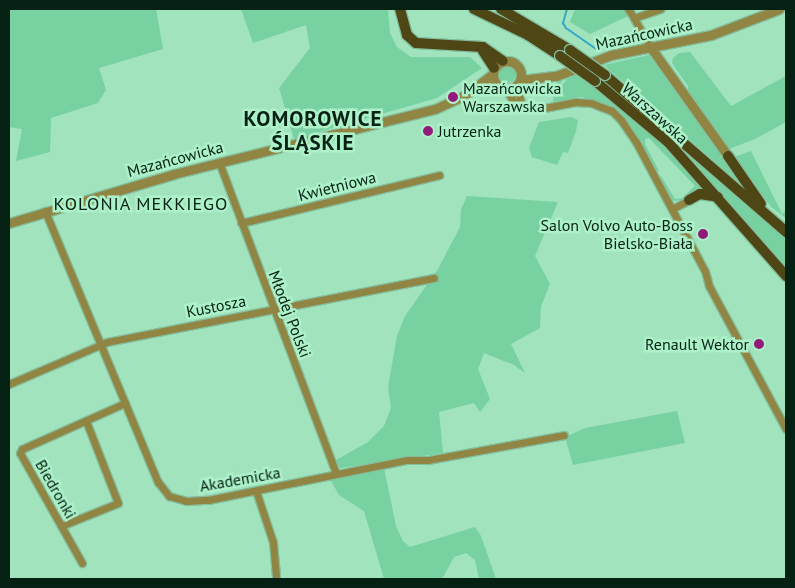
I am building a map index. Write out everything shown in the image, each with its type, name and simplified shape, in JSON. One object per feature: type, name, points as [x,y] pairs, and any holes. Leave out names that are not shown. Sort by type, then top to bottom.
[{"type":"main road","name":"Warszawska","points":[[474,9],[528,35],[560,56],[595,81],[668,142],[786,276]]},
{"type":"main road","name":"Warszawska","points":[[501,9],[570,50],[605,75],[786,232]]},
{"type":"main road","points":[[403,11],[407,35],[416,43],[476,46],[487,49],[503,61]]},
{"type":"main road","points":[[476,46],[488,56],[493,71]]},
{"type":"main road","points":[[728,156],[772,219]]},
{"type":"main road","points":[[689,200],[700,194],[718,197]]},
{"type":"street","points":[[628,9],[651,48],[728,156]]},
{"type":"street","points":[[634,18],[660,9]]},
{"type":"street","name":"Mazańcowicka","points":[[9,223],[45,210],[219,162],[423,112],[466,95],[501,87],[519,79],[562,74],[611,54],[712,35],[767,11],[779,9]]},
{"type":"street","points":[[503,61],[512,61],[519,79],[522,105]]},
{"type":"street","name":"Mazańcowicka","points":[[466,95],[503,61]]},
{"type":"street","points":[[493,71],[501,87],[514,102],[522,105],[539,109],[581,102],[612,112],[636,142],[705,271],[709,286],[786,429]]},
{"type":"street","name":"Młodej Polski","points":[[219,162],[336,474]]},
{"type":"street","name":"Kwietniowa","points":[[241,224],[439,175]]},
{"type":"street","points":[[672,209],[689,200]]},
{"type":"street","name":"Akademicka","points":[[45,210],[158,482],[169,496],[197,501],[336,474],[564,435]]},
{"type":"street","name":"Kustosza","points":[[9,384],[100,344],[434,278]]},
{"type":"street","name":"Biedronki","points":[[82,563],[20,453],[22,449],[125,403]]},
{"type":"street","points":[[61,526],[118,503],[86,421]]},
{"type":"street","points":[[256,491],[273,542],[276,579]]},
{"type":"green space","points":[[9,9],[156,9],[163,49],[99,68],[106,90],[98,103],[51,118],[50,152],[16,161],[22,129],[9,127]]},
{"type":"green space","points":[[241,9],[388,9],[390,33],[397,47],[411,57],[470,57],[482,68],[437,98],[294,139],[279,88],[310,48],[306,25],[253,43]]},
{"type":"green space","points":[[575,9],[624,9],[628,16],[590,34],[570,22]]},
{"type":"green space","points":[[690,52],[731,106],[786,76],[786,122],[755,139],[729,149],[688,93],[688,86],[672,63],[673,58],[679,53]]},
{"type":"green space","points":[[649,55],[745,188],[604,65]]},
{"type":"green space","points":[[503,65],[511,65],[516,70],[514,81],[503,83],[498,78],[498,70]]},
{"type":"green space","points":[[576,74],[668,147],[706,190],[683,200],[674,201],[669,197],[659,179],[661,176],[675,199],[682,198],[695,186],[649,138],[645,139],[645,144],[659,171],[655,171],[629,123],[612,108],[582,97],[553,102],[554,84],[563,80],[558,86],[559,89],[567,79]]},
{"type":"green space","points":[[601,76],[786,237],[786,266],[688,158],[651,121],[598,77]]},
{"type":"green space","points":[[571,117],[578,120],[576,131],[568,153],[563,152],[557,165],[532,157],[529,148],[539,122]]},
{"type":"green space","points":[[751,151],[782,214],[786,211],[786,218],[771,207],[734,157]]},
{"type":"green space","points":[[467,196],[558,202],[535,256],[550,284],[541,306],[540,328],[511,344],[525,373],[514,365],[484,353],[478,369],[490,399],[480,412],[474,403],[439,412],[443,453],[340,468],[336,460],[368,442],[384,426],[391,408],[388,387],[397,336],[405,316],[438,269],[460,227],[461,209]]},
{"type":"green space","points":[[677,411],[685,443],[573,465],[565,437],[585,428]]},
{"type":"green space","points":[[384,468],[396,526],[403,541],[410,547],[475,527],[481,536],[496,579],[479,579],[475,560],[466,553],[454,557],[442,579],[384,579],[364,511],[339,495],[330,479]]},
{"type":"waterway","points":[[567,9],[563,23],[566,28],[597,50]]},
{"type":"place","name":"Mazańcowicka Warszawska","points":[[453,97]]},
{"type":"place","name":"Jutrzenka","points":[[428,131]]},
{"type":"place","name":"Salon Volvo Auto-Boss Bielsko-Biała","points":[[703,234]]},
{"type":"place","name":"Renault Wektor","points":[[759,344]]},
{"type":"district","name":"KOMOROWICE ŚLĄSKIE","points":[[313,131]]},
{"type":"district","name":"KOLONIA MEKKIEGO","points":[[141,204]]}]
